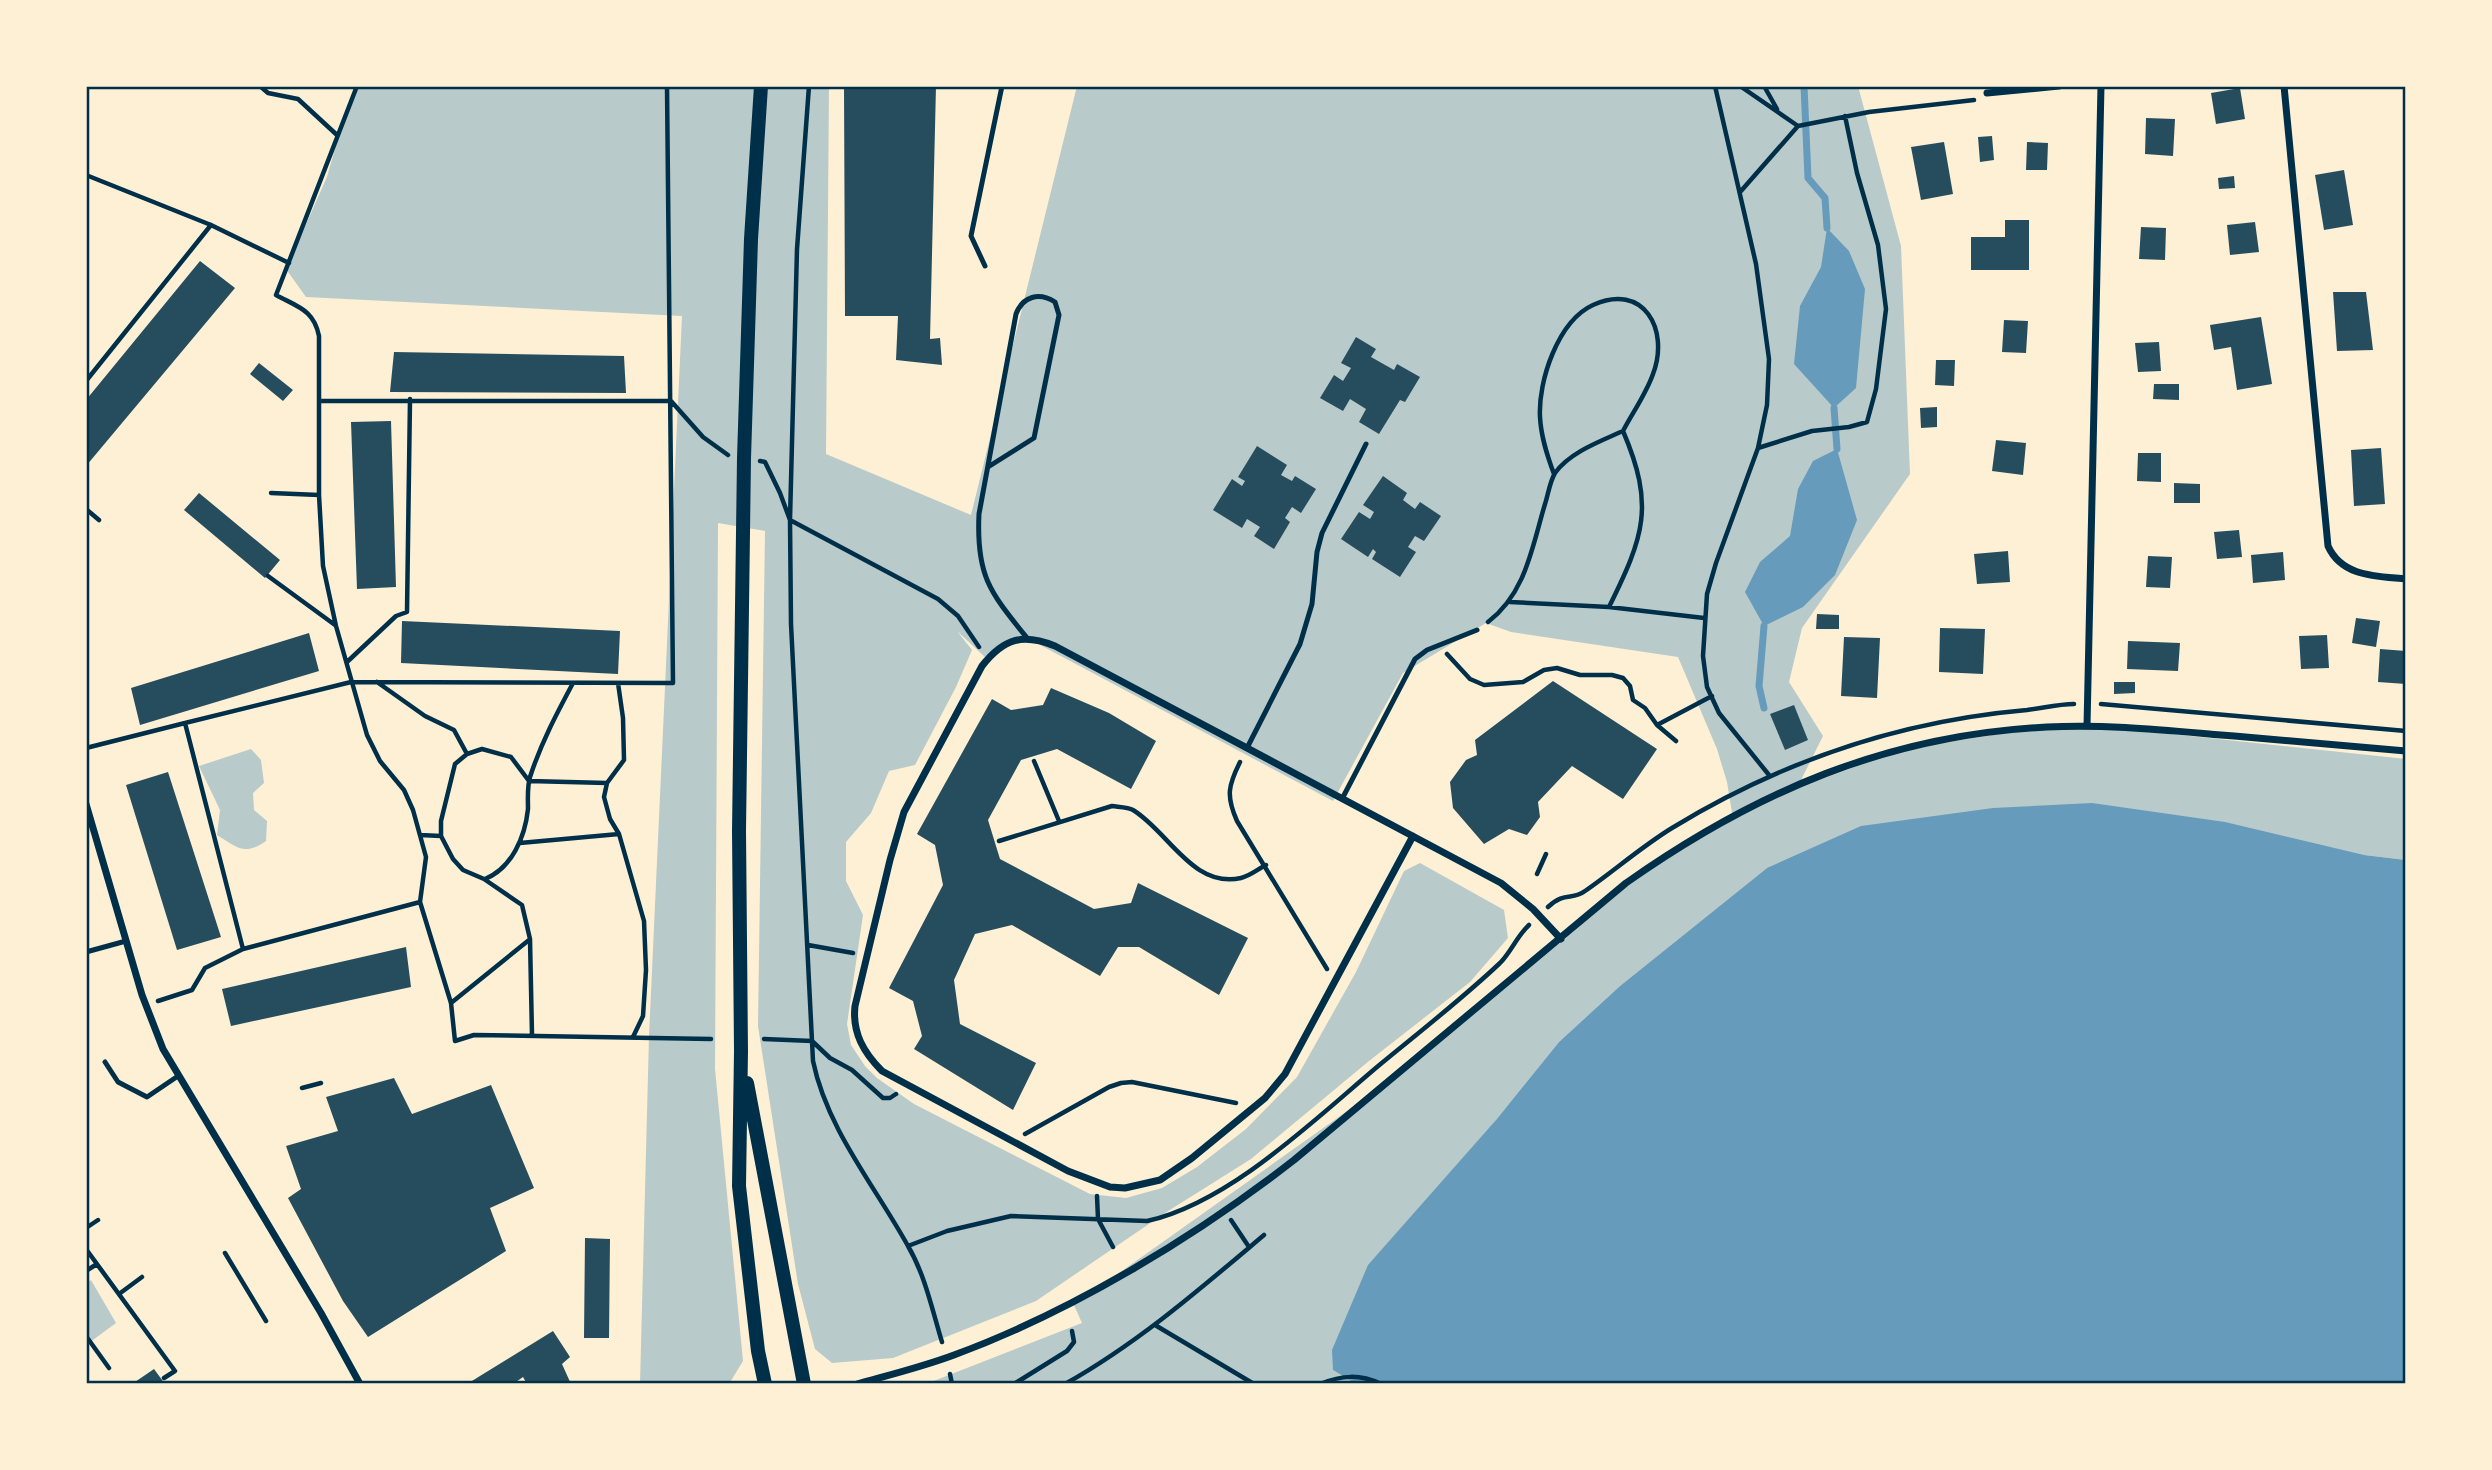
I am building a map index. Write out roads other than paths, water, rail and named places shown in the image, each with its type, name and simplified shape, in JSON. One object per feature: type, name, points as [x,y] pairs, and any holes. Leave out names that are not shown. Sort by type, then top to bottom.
[{"type":"main road","points":[[761,86],[751,239],[743,472],[739,1186],[758,1351],[765,1384]]},
{"type":"main road","points":[[741,1051],[804,1384]]},
{"type":"street","points":[[1987,93],[2059,86]]},
{"type":"street","points":[[2087,726],[2101,86]]},
{"type":"street","points":[[2284,86],[2328,546],[2333,558],[2354,572],[2406,579]]},
{"type":"street","points":[[1413,836],[1284,1074],[1265,1098],[1160,1180],[1125,1188],[1098,1184],[1068,1171],[882,1071],[869,1058],[856,1031],[855,1006],[904,812],[973,680],[987,659],[1009,642],[1027,638],[1055,646],[1342,799],[1413,836],[1501,883],[1539,915],[1561,939]]},
{"type":"street","points":[[857,1384],[928,1364],[991,1340],[1069,1303],[1156,1254],[1255,1190],[1626,883],[1730,816],[1795,785],[1877,756],[1944,739],[2013,729],[2087,726],[2140,728],[2406,751]]},
{"type":"street","points":[[86,804],[145,1006],[163,1049],[321,1313],[360,1384]]},
{"type":"lane","points":[[985,266],[971,236],[1002,86]]},
{"type":"lane","points":[[988,467],[1034,438],[1059,315],[1055,302],[1048,297],[1036,296],[1027,299],[1016,314],[979,514],[978,539],[985,576],[994,596],[1027,638]]},
{"type":"lane","points":[[1247,748],[1300,644],[1311,604],[1322,533],[1366,444]]},
{"type":"lane","points":[[1342,799],[1415,659],[1439,645],[1477,630]]},
{"type":"lane","points":[[86,952],[126,941]]},
{"type":"lane","points":[[105,1062],[118,1082],[147,1097],[178,1076]]},
{"type":"water","points":[[1827,228],[1849,251],[1865,289],[1856,388],[1834,408],[1794,364],[1800,306],[1821,267]]},
{"type":"water","points":[[1837,449],[1857,520],[1835,575],[1803,607],[1764,626],[1745,592],[1760,562],[1790,536],[1798,489],[1813,461]]},
{"type":"water","points":[[2092,803],[2225,822],[2364,855],[2406,860],[2406,1384],[1356,1384],[1333,1370],[1332,1350],[1368,1265],[1496,1120],[1559,1042],[1620,986],[1767,868],[1861,826],[1993,808]]},
{"type":"waterway","points":[[1804,86],[1808,178],[1825,198],[1827,228]]},
{"type":"waterway","points":[[1834,408],[1837,449]]},
{"type":"waterway","points":[[1764,626],[1759,686],[1764,708]]}]
